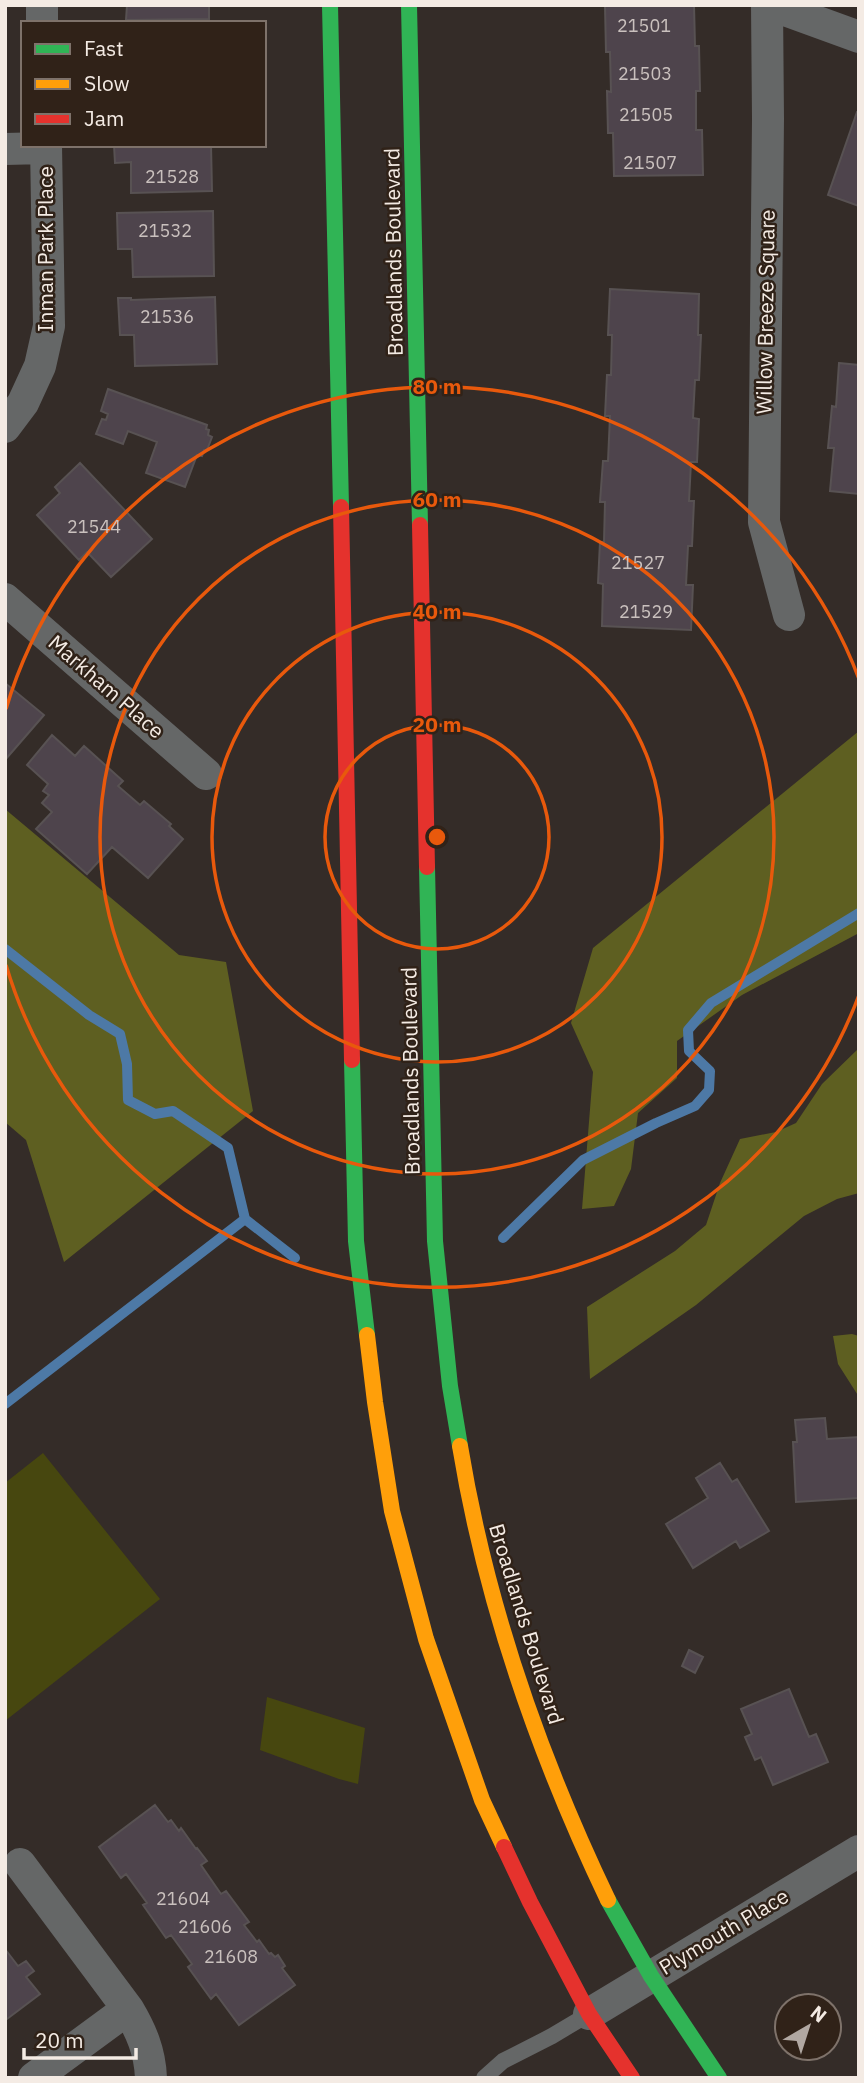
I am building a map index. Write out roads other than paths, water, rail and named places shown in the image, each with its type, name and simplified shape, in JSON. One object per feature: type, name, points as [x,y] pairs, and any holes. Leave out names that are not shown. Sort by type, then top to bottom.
[{"type":"main road","points":[[330,5],[356,1241],[375,1402],[391,1511],[430,1651],[482,1800],[530,1902],[589,2014],[632,2078]]},
{"type":"main road","name":"Broadlands Boulevard","points":[[410,5],[435,1241],[450,1385],[471,1512],[502,1629],[546,1760],[614,1912],[651,1976],[719,2078]]},
{"type":"street","points":[[769,5],[859,37]]},
{"type":"street","name":"Willow Breeze Square","points":[[769,5],[764,522],[789,614]]},
{"type":"street","points":[[5,149],[46,147]]},
{"type":"street","name":"Inman Park Place","points":[[5,427],[23,402],[40,366],[49,326],[46,147]]},
{"type":"street","name":"Markham Place","points":[[5,599],[206,774]]},
{"type":"street","name":"Plymouth Place","points":[[589,2014],[859,1851]]},
{"type":"street","points":[[20,1864],[141,2030],[150,2058],[151,2078]]},
{"type":"street","points":[[34,2078],[128,2009]]},
{"type":"lane","points":[[484,2078],[503,2061],[589,2014]]},
{"type":"waterway","points":[[503,1238],[583,1160],[695,1106],[709,1090],[710,1071],[689,1051],[688,1030],[711,1003],[859,913]]},
{"type":"waterway","points":[[5,949],[89,1015],[120,1034],[127,1064],[128,1100],[155,1114],[173,1111],[228,1148],[245,1219],[295,1258]]},
{"type":"waterway","points":[[5,1404],[245,1219]]}]
